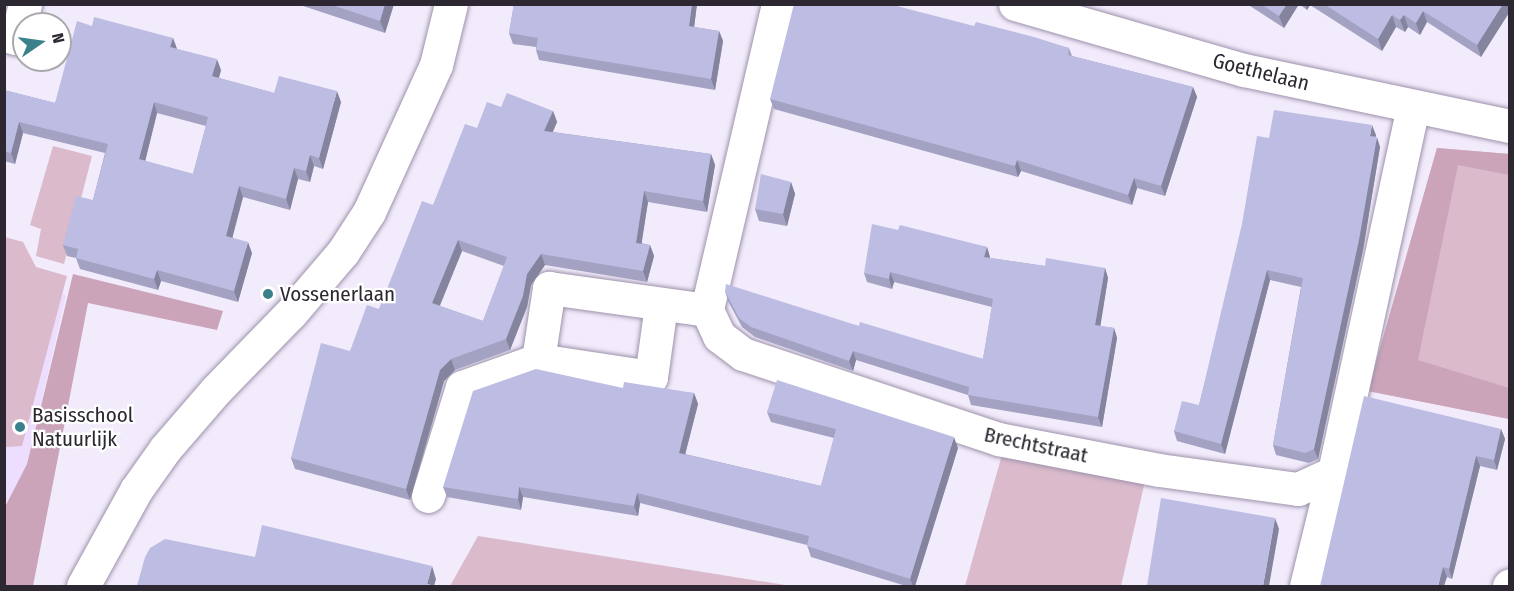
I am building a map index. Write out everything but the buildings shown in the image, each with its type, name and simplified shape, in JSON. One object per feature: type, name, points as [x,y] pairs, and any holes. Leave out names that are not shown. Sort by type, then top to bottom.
[{"type":"street","points":[[4,35],[16,38],[25,4]]},
{"type":"street","points":[[83,586],[136,490],[165,449],[216,390],[291,313],[343,252],[369,212],[436,65],[451,4]]},
{"type":"street","points":[[538,360],[549,288],[707,310],[778,4]]},
{"type":"street","name":"Goethelaan","points":[[1024,6],[1244,70],[1509,126]]},
{"type":"street","points":[[1306,586],[1334,472],[1413,107]]},
{"type":"street","points":[[428,496],[462,387],[538,360],[651,377],[661,305]]},
{"type":"street","name":"Brechtstraat","points":[[707,310],[719,336],[743,354],[998,439],[1159,470],[1298,489],[1334,472]]},
{"type":"shaded area","points":[[53,146],[92,156],[64,264],[36,256],[41,229],[30,225]]},
{"type":"shaded area","points":[[1437,148],[1509,154],[1509,419],[1368,391]]},
{"type":"shaded area","points":[[1437,148],[1509,154],[1509,175],[1458,165],[1418,360],[1509,388],[1509,419],[1368,391]]},
{"type":"shaded area","name":"Basisschool Natuurlijk","points":[[5,237],[23,242],[36,267],[67,276],[22,446],[5,447]]},
{"type":"shaded area","name":"Basisschool Natuurlijk","points":[[5,257],[16,260],[66,295],[5,559]]},
{"type":"shaded area","points":[[73,274],[223,311],[217,330],[88,303],[33,586],[5,586],[5,507],[27,464]]},
{"type":"shaded area","points":[[1005,444],[1148,468],[1121,586],[965,586]]},
{"type":"shaded area","points":[[478,536],[791,586],[450,586]]},
{"type":"place","name":"Vossenerlaan","points":[[268,294]]},
{"type":"place","name":"Basisschool Natuurlijk","points":[[20,427]]}]
